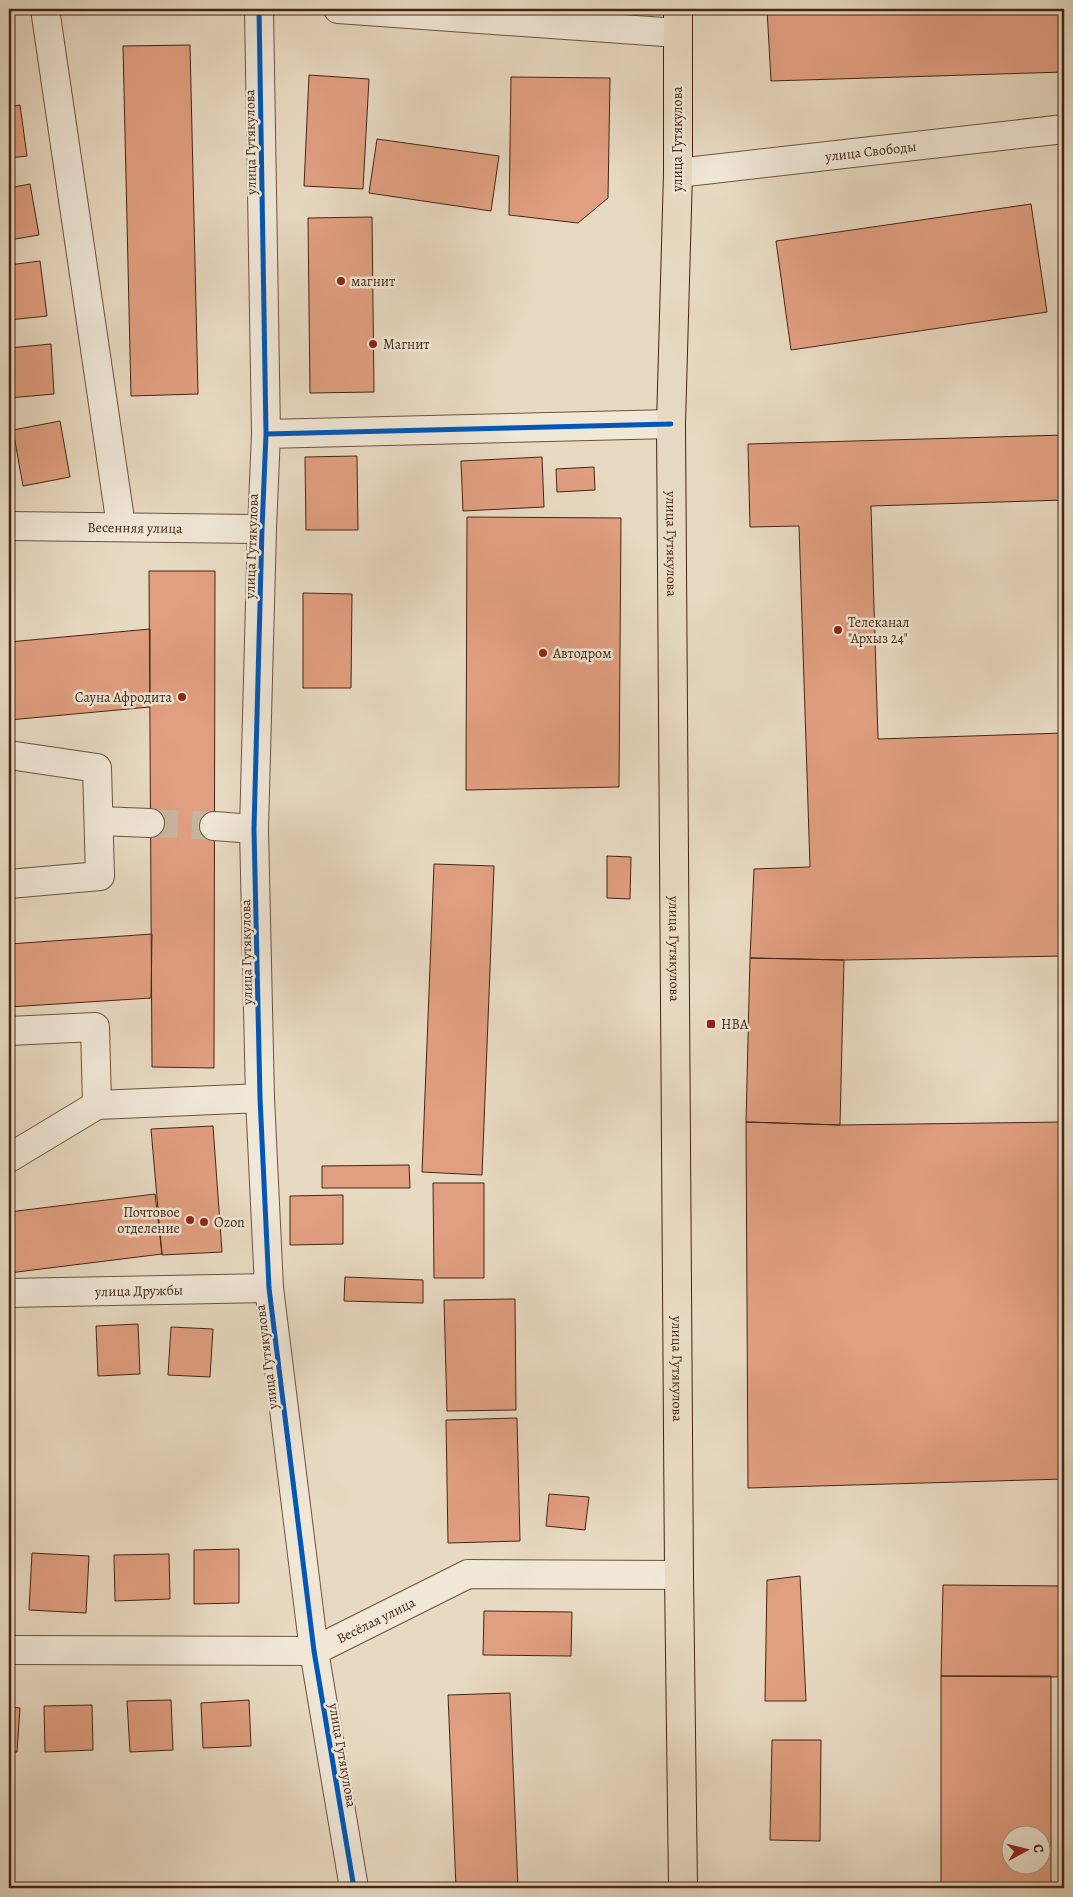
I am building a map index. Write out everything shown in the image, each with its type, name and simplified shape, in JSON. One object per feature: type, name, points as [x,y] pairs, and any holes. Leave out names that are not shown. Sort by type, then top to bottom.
[{"type":"main road","name":"улица Гутякулова","points":[[678,21],[678,172],[671,424],[683,1888]]},
{"type":"street","points":[[45,9],[121,526]]},
{"type":"street","name":"улица Гутякулова","points":[[259,9],[266,434],[254,828],[260,1098],[269,1288],[314,1650],[354,1888]]},
{"type":"street","points":[[338,9],[678,21]]},
{"type":"street","name":"улица Свободы","points":[[678,172],[1064,129]]},
{"type":"street","points":[[266,434],[671,424]]},
{"type":"street","name":"Весенняя улица","points":[[9,526],[262,528]]},
{"type":"street","points":[[9,755],[97,768],[100,876],[9,884]]},
{"type":"street","points":[[99,821],[150,823]]},
{"type":"street","points":[[214,826],[254,828]]},
{"type":"street","points":[[9,1031],[95,1027],[97,1105]]},
{"type":"street","points":[[9,1158],[97,1105],[260,1098]]},
{"type":"street","name":"улица Дружбы","points":[[9,1294],[269,1288]]},
{"type":"street","name":"Весёлая улица","points":[[9,1650],[314,1650],[468,1574],[679,1575]]},
{"type":"building","points":[[767,9],[1064,9],[1064,72],[771,81]]},
{"type":"building","points":[[9,26],[13,74],[9,75]]},
{"type":"building","points":[[190,45],[198,394],[131,396],[123,46]]},
{"type":"building","points":[[309,75],[369,79],[363,189],[304,186]]},
{"type":"building","points":[[511,77],[610,78],[608,198],[578,223],[509,215]]},
{"type":"building","points":[[20,105],[27,156],[9,158],[9,107]]},
{"type":"building","points":[[377,139],[499,156],[491,211],[369,193]]},
{"type":"building","points":[[30,184],[39,235],[9,240],[9,188]]},
{"type":"building","points":[[1031,204],[1047,312],[791,350],[776,241]]},
{"type":"building","name":"магнит","points":[[372,217],[374,392],[310,393],[308,218]]},
{"type":"building","points":[[40,261],[47,316],[9,320],[9,265]]},
{"type":"building","points":[[51,344],[54,394],[9,398],[9,348]]},
{"type":"building","points":[[60,421],[70,477],[23,486],[13,430]]},
{"type":"building","name":"Телеканал \"Архыз 24\"","points":[[1064,435],[1064,500],[871,506],[878,739],[1064,733],[1064,956],[844,960],[750,958],[754,869],[810,867],[799,526],[750,527],[748,444]]},
{"type":"building","points":[[357,456],[358,530],[306,530],[305,457]]},
{"type":"building","points":[[542,457],[544,507],[463,511],[461,461]]},
{"type":"building","points":[[594,467],[595,490],[557,492],[556,469]]},
{"type":"building","name":"Автодром","points":[[467,517],[621,518],[619,787],[466,790]]},
{"type":"building","name":"Сауна Афродита","points":[[149,571],[215,571],[214,1068],[152,1067]]},
{"type":"building","points":[[303,593],[352,594],[351,688],[303,688]]},
{"type":"building","points":[[150,629],[150,707],[9,720],[9,642]]},
{"type":"building","points":[[607,856],[631,857],[630,899],[607,898]]},
{"type":"building","points":[[434,864],[494,866],[482,1175],[422,1172]]},
{"type":"building","points":[[152,934],[151,998],[9,1007],[9,944]]},
{"type":"building","points":[[750,958],[844,960],[840,1125],[746,1122]]},
{"type":"building","points":[[746,1122],[840,1125],[1064,1122],[1064,1479],[748,1488]]},
{"type":"building","points":[[213,1126],[222,1252],[162,1255],[151,1129]]},
{"type":"building","points":[[409,1165],[410,1188],[322,1188],[322,1166]]},
{"type":"building","points":[[433,1183],[484,1183],[484,1278],[434,1278]]},
{"type":"building","points":[[155,1194],[162,1254],[9,1273],[9,1212]]},
{"type":"building","points":[[343,1195],[343,1244],[290,1245],[290,1196]]},
{"type":"building","points":[[345,1277],[423,1280],[423,1303],[344,1301]]},
{"type":"building","points":[[515,1299],[516,1410],[447,1411],[444,1300]]},
{"type":"building","points":[[138,1324],[140,1374],[98,1376],[96,1326]]},
{"type":"building","points":[[171,1327],[213,1329],[210,1377],[168,1375]]},
{"type":"building","points":[[517,1418],[520,1541],[448,1543],[446,1420]]},
{"type":"building","points":[[549,1494],[589,1497],[585,1530],[546,1526]]},
{"type":"building","points":[[239,1549],[239,1603],[194,1604],[194,1550]]},
{"type":"building","points":[[32,1553],[89,1556],[86,1613],[29,1610]]},
{"type":"building","points":[[169,1554],[170,1599],[115,1601],[114,1555]]},
{"type":"building","points":[[800,1576],[806,1701],[765,1701],[767,1580]]},
{"type":"building","points":[[943,1585],[1064,1586],[1064,1677],[941,1676]]},
{"type":"building","points":[[484,1611],[572,1612],[571,1656],[483,1655]]},
{"type":"building","points":[[941,1676],[1051,1676],[1051,1888],[941,1888]]},
{"type":"building","points":[[510,1693],[518,1888],[456,1888],[448,1695]]},
{"type":"building","points":[[171,1700],[173,1750],[130,1752],[127,1701]]},
{"type":"building","points":[[249,1700],[251,1746],[203,1748],[201,1703]]},
{"type":"building","points":[[92,1705],[93,1750],[45,1752],[44,1706]]},
{"type":"building","points":[[9,1707],[20,1708],[17,1752],[9,1752]]},
{"type":"building","points":[[772,1740],[821,1740],[820,1841],[770,1840]]},
{"type":"tunnel","points":[[150,823],[214,826]]},
{"type":"cycle path","points":[[259,9],[266,434],[254,829],[260,1098],[269,1288],[314,1651],[354,1888]]},
{"type":"cycle path","points":[[266,434],[671,424]]},
{"type":"place","name":"магнит","points":[[341,281]]},
{"type":"place","name":"Магнит","points":[[373,344]]},
{"type":"place","name":"Телеканал \"Архыз 24\"","points":[[838,630]]},
{"type":"place","name":"Автодром","points":[[543,653]]},
{"type":"place","name":"Сауна Афродита","points":[[182,697]]},
{"type":"place","name":"НВА","points":[[711,1024]]},
{"type":"place","name":"Почтовое отделение","points":[[190,1220]]},
{"type":"place","name":"Ozon","points":[[204,1222]]}]
